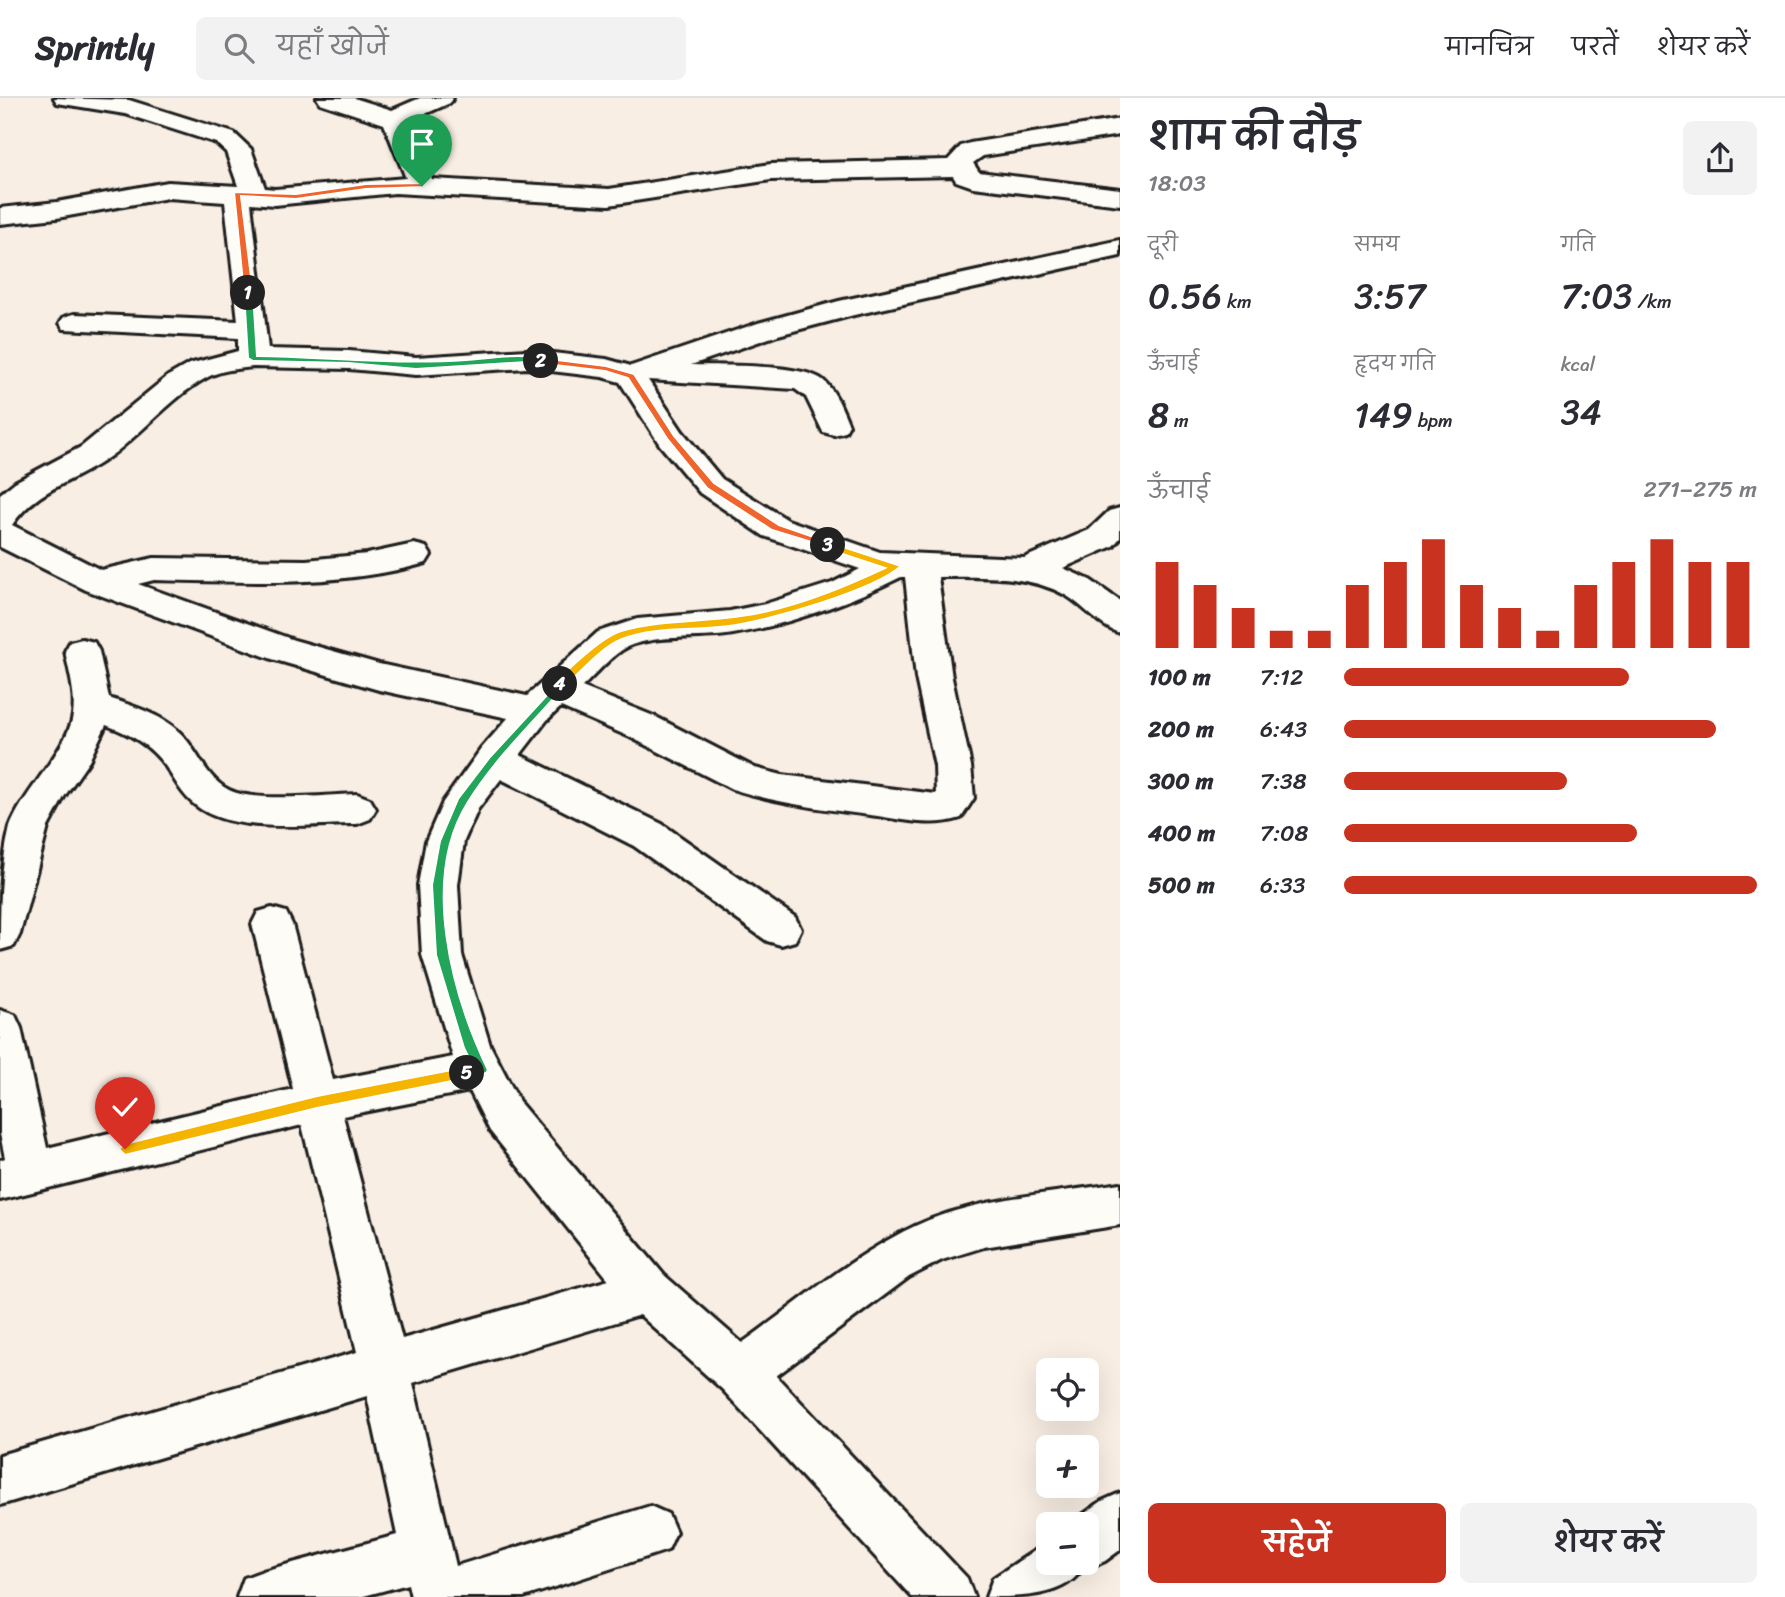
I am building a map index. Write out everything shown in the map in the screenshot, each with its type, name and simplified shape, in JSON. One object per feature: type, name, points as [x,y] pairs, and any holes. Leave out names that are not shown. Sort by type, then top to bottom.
[{"type":"street","points":[[66,98],[129,107],[225,138],[238,149],[246,195],[253,344]]},
{"type":"street","points":[[329,98],[393,119],[401,131],[422,186]]},
{"type":"street","points":[[393,119],[440,98]]},
{"type":"street","points":[[1120,127],[970,151],[963,156],[960,168],[965,175],[989,183],[1120,197]]},
{"type":"street","points":[[0,216],[57,210],[159,191],[296,196],[366,187],[422,186],[549,196],[609,197],[771,172],[960,168]]},
{"type":"street","points":[[636,374],[768,329],[849,307],[1120,248]]},
{"type":"street","points":[[74,323],[253,344],[348,360],[416,366],[526,359],[636,374],[782,378],[807,382],[819,395],[834,425]]},
{"type":"street","points":[[0,518],[11,502],[26,489],[92,454],[179,382],[199,370],[221,363],[253,344]]},
{"type":"street","points":[[636,374],[671,438],[711,486],[776,528],[876,563],[908,567],[1027,570],[1062,579],[1115,609]]},
{"type":"street","points":[[1027,570],[1114,532]]},
{"type":"street","points":[[0,533],[97,582],[284,650],[379,677],[544,701],[643,727],[745,779],[782,789],[935,809],[948,808],[955,798],[953,766],[908,567]]},
{"type":"street","points":[[97,582],[154,569],[306,571],[367,565],[414,555]]},
{"type":"street","points":[[908,567],[768,615],[730,623],[663,628],[622,635],[610,641],[544,701],[462,802],[446,841],[438,885],[442,955],[470,1048],[505,1117],[647,1291],[740,1373],[948,1597]]},
{"type":"street","points":[[0,934],[29,827],[50,788],[76,751],[91,717],[91,689],[82,651]]},
{"type":"street","points":[[92,706],[139,723],[165,740],[199,788],[217,801],[257,809],[357,809]]},
{"type":"street","points":[[494,760],[648,835],[781,929]]},
{"type":"street","points":[[272,924],[385,1366],[435,1582]]},
{"type":"street","points":[[0,1028],[15,1177],[317,1102],[481,1070]]},
{"type":"street","points":[[740,1373],[893,1262],[932,1241],[984,1226],[1120,1204]]},
{"type":"street","points":[[0,1480],[647,1291]]},
{"type":"street","points":[[1099,1534],[1120,1519]]},
{"type":"street","points":[[263,1597],[435,1582],[650,1532]]},
{"type":"street","points":[[1012,1597],[1042,1575]]},
{"type":"route","points":[[125,1149],[317,1102],[481,1070],[470,1048],[442,955],[438,885],[446,841],[462,802],[534,711],[610,641],[622,635],[663,628],[730,623],[768,615],[844,591],[896,566],[876,563],[776,528],[711,486],[671,438],[631,376],[606,368],[526,359],[416,366],[348,360],[253,358],[253,330],[237,194],[275,197],[366,187],[422,186]]}]
